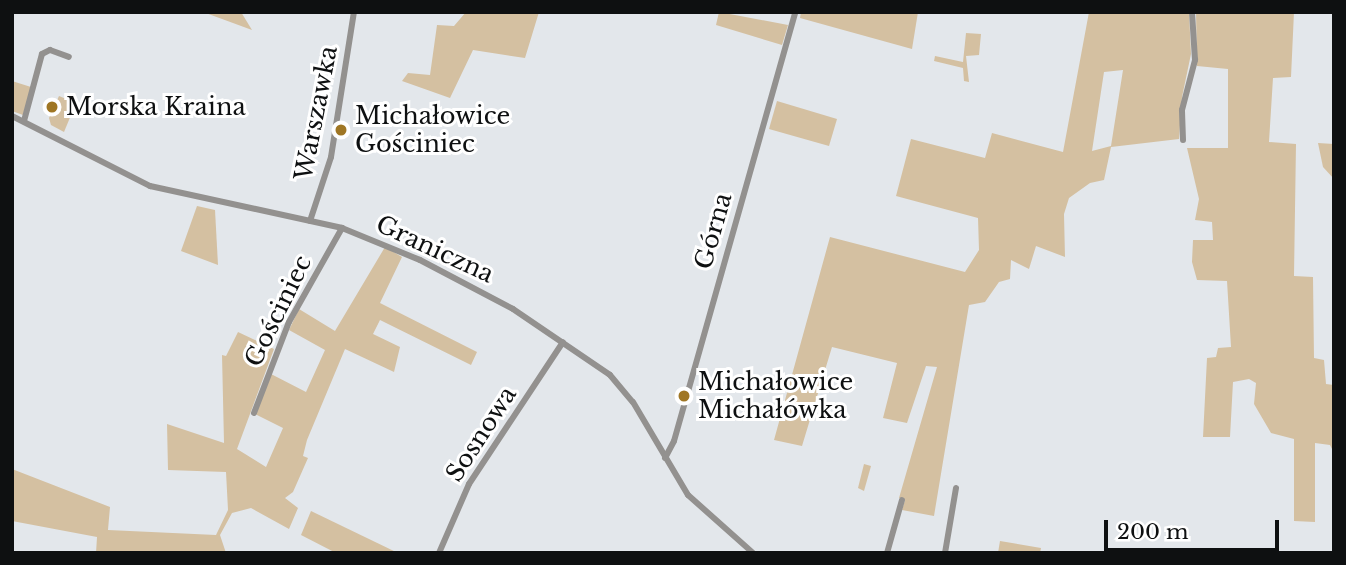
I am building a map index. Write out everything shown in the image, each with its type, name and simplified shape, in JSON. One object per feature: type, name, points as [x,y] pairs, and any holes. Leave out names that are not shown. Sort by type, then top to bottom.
[{"type":"street","name":"Warszawka","points":[[310,221],[331,157],[354,12]]},
{"type":"street","name":"Górna","points":[[665,458],[674,441],[795,12]]},
{"type":"street","points":[[1183,140],[1182,110],[1195,60],[1192,12]]},
{"type":"street","points":[[24,121],[43,54],[50,50],[69,57]]},
{"type":"street","name":"Graniczna","points":[[12,116],[150,186],[342,228],[470,284],[610,375],[633,402],[688,495],[751,552]]},
{"type":"street","name":"Gościniec","points":[[254,413],[289,322],[342,228]]},
{"type":"street","name":"Sosnowa","points":[[439,553],[469,484],[563,342]]},
{"type":"street","points":[[945,553],[956,488]]},
{"type":"street","points":[[887,553],[902,500]]},
{"type":"shaded area","points":[[203,12],[241,12],[252,30]]},
{"type":"shaded area","points":[[466,12],[539,12],[525,58],[473,50],[450,98],[402,81],[408,73],[430,75],[437,25],[454,26]]},
{"type":"shaded area","points":[[719,12],[788,25],[782,45],[716,25]]},
{"type":"shaded area","points":[[801,12],[918,12],[912,49],[800,18]]},
{"type":"shaded area","points":[[1089,12],[1189,12],[1191,54],[1182,97],[1179,139],[1111,147],[1104,180],[1090,183],[1069,198],[1064,214],[1065,257],[1036,246],[1029,269],[1011,260],[1010,279],[999,282],[985,302],[969,305],[934,516],[902,510],[905,500],[899,498],[937,367],[926,366],[907,423],[883,418],[897,363],[832,347],[802,446],[774,440],[830,237],[965,272],[979,250],[978,218],[896,196],[911,139],[985,158],[992,133],[1063,152]],"holes":[[[1123,70],[1111,146],[1092,151],[1104,72]]]},
{"type":"shaded area","points":[[1196,12],[1294,12],[1291,77],[1273,78],[1269,142],[1296,144],[1294,276],[1313,277],[1314,358],[1324,360],[1326,384],[1334,385],[1334,453],[1330,445],[1315,443],[1315,522],[1294,521],[1294,439],[1271,433],[1254,404],[1256,383],[1249,379],[1233,382],[1230,437],[1203,437],[1207,358],[1216,357],[1218,348],[1231,347],[1227,281],[1197,280],[1192,262],[1193,240],[1213,240],[1212,222],[1195,220],[1199,199],[1187,148],[1228,148],[1228,69],[1197,66]]},
{"type":"shaded area","points":[[966,33],[981,34],[979,55],[966,56],[969,82],[964,81],[963,68],[934,61],[935,56],[963,62]]},
{"type":"shaded area","points":[[12,81],[31,87],[23,115],[12,111]]},
{"type":"shaded area","points":[[59,96],[76,103],[64,132],[51,125],[49,118]]},
{"type":"shaded area","points":[[777,101],[837,119],[829,146],[769,129]]},
{"type":"shaded area","points":[[1318,143],[1334,144],[1334,179],[1323,167]]},
{"type":"shaded area","points":[[197,206],[215,210],[218,265],[181,251]]},
{"type":"shaded area","points":[[385,247],[402,257],[380,303],[477,352],[471,365],[380,320],[373,334],[400,347],[394,372],[345,349],[307,440],[303,456],[308,458],[293,492],[285,498],[298,508],[289,529],[251,508],[232,513],[220,535],[226,553],[96,553],[97,537],[12,521],[12,469],[110,507],[108,530],[216,535],[228,510],[226,472],[168,470],[167,424],[224,443],[222,355],[226,356],[238,332],[274,349],[237,449],[266,467],[283,428],[255,414],[271,374],[306,392],[325,350],[289,330],[299,309],[335,331]]},
{"type":"shaded area","points":[[864,464],[871,466],[864,491],[858,488]]},
{"type":"shaded area","points":[[311,511],[398,553],[336,553],[301,535]]},
{"type":"shaded area","points":[[1000,541],[1041,548],[1040,553],[998,553]]},
{"type":"place","name":"Morska Kraina","points":[[52,107]]},
{"type":"place","name":"Michałowice Gościniec","points":[[341,130]]},
{"type":"place","name":"Michałowice Michałówka","points":[[684,396]]}]
